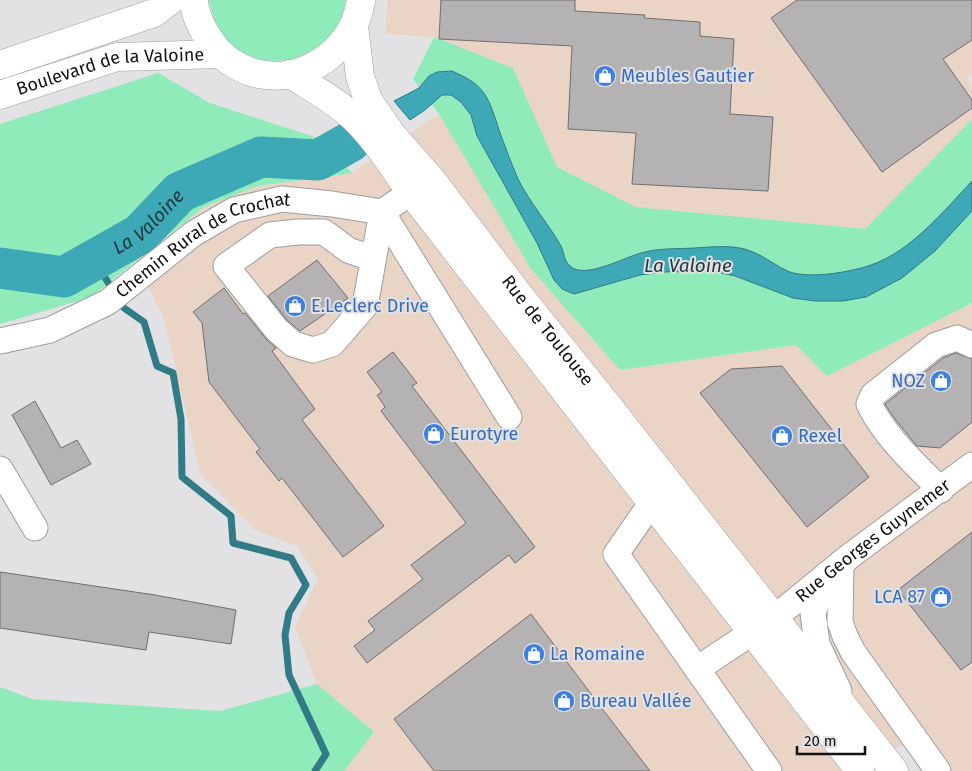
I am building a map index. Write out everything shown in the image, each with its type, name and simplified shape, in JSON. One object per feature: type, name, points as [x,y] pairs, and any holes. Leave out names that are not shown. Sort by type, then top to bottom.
[{"type":"main road","name":"Boulevard de la Valoine","points":[[0,65],[154,13],[171,0]]},
{"type":"main road","name":"Rue de Toulouse","points":[[194,0],[203,31],[221,54],[236,65],[253,72],[271,76],[290,74],[316,66],[338,50],[354,26],[361,0]]},
{"type":"main road","name":"Rue de Toulouse","points":[[354,26],[360,76],[368,100],[392,135],[421,185],[652,502],[852,718],[894,771]]},
{"type":"main road","name":"Boulevard de la Valoine","points":[[0,95],[117,57],[221,54]]},
{"type":"main road","name":"Rue de Toulouse","points":[[290,74],[326,96],[355,118],[385,155],[421,185],[519,295],[605,402],[764,625],[860,771]]},
{"type":"street","points":[[374,252],[362,255],[348,250],[324,232],[298,232],[270,235],[226,266],[277,330],[293,344],[314,350],[332,344],[365,306],[382,212],[421,185]]},
{"type":"street","name":"Chemin Rural de Crochat","points":[[0,341],[50,330],[116,296],[193,234],[234,210],[282,199],[382,212]]},
{"type":"street","points":[[382,212],[509,417]]},
{"type":"street","points":[[941,490],[907,456],[875,417],[869,404],[873,395],[936,345],[957,338],[972,345]]},
{"type":"street","name":"Rue Georges Guynemer","points":[[697,669],[764,625],[834,569],[972,465]]},
{"type":"street","points":[[0,470],[35,528]]},
{"type":"street","points":[[652,502],[616,554],[769,771]]},
{"type":"street","points":[[834,569],[813,613],[817,644],[852,718]]},
{"type":"street","points":[[834,569],[840,622],[845,636],[858,660],[938,771]]},
{"type":"shaded area","points":[[388,0],[972,0],[972,74],[967,78],[972,87],[972,119],[866,229],[636,207],[557,167],[513,68],[434,37],[385,34]]},
{"type":"shaded area","points":[[439,114],[531,269],[620,370],[796,345],[968,306],[972,303],[972,771],[921,771],[903,744],[863,771],[344,771],[374,732],[317,684],[295,627],[318,578],[297,546],[255,530],[200,473],[164,319],[136,261],[204,207],[258,186],[352,173]]},
{"type":"green space","points":[[209,0],[346,0],[340,22],[330,37],[317,48],[303,56],[287,60],[270,61],[254,58],[239,50],[225,39],[219,30]]},
{"type":"green space","points":[[434,37],[513,68],[557,167],[636,207],[865,229],[972,119],[972,303],[827,376],[796,345],[620,370],[531,269],[439,114],[413,79]]},
{"type":"green space","points":[[158,73],[210,103],[324,140],[352,173],[258,186],[204,207],[91,297],[0,324],[0,124]]},
{"type":"green space","points":[[317,684],[374,732],[344,771],[0,771],[0,687],[32,699],[220,711]]},
{"type":"water","points":[[452,71],[473,82],[486,96],[518,179],[561,246],[566,262],[576,270],[594,269],[654,250],[724,247],[746,249],[785,270],[799,274],[820,275],[842,272],[871,265],[899,250],[926,229],[972,181],[972,211],[935,251],[902,278],[866,297],[843,301],[815,301],[793,298],[735,276],[712,271],[663,272],[640,275],[574,294],[562,289],[554,280],[537,243],[477,136],[471,115],[461,102],[451,95],[442,95],[410,120],[394,101],[419,88],[429,76],[437,72]]},
{"type":"building","points":[[441,0],[575,0],[575,11],[645,15],[644,18],[700,22],[700,36],[734,39],[730,114],[773,117],[768,191],[632,184],[636,133],[568,129],[572,46],[439,39]]},
{"type":"building","points":[[797,0],[972,0],[972,40],[943,59],[972,100],[972,108],[882,172],[771,18]]},
{"type":"building","name":"E.Leclerc Drive","points":[[317,260],[348,298],[300,331],[287,320],[268,296]]},
{"type":"building","points":[[224,288],[243,314],[245,313],[266,339],[276,348],[272,351],[315,409],[302,420],[384,526],[343,557],[282,478],[279,481],[256,452],[260,449],[209,382],[202,323],[193,312]]},
{"type":"building","points":[[393,352],[417,383],[412,386],[535,547],[515,563],[509,555],[367,663],[354,646],[375,630],[368,621],[423,579],[411,565],[466,523],[381,411],[385,407],[377,395],[382,392],[367,372]]},
{"type":"building","name":"NOZ","points":[[956,353],[972,359],[972,422],[940,448],[917,446],[885,404],[943,358]]},
{"type":"building","points":[[782,366],[869,477],[807,527],[700,393],[731,369]]},
{"type":"building","points":[[35,401],[61,448],[77,440],[91,464],[51,485],[12,415]]},
{"type":"building","points":[[972,532],[972,662],[961,670],[898,590]]},
{"type":"building","points":[[0,572],[155,595],[236,610],[231,644],[149,632],[146,650],[0,628]]},
{"type":"building","points":[[531,614],[650,771],[434,771],[394,719]]},
{"type":"waterway","name":"La Valoine","points":[[0,268],[64,277],[140,234],[180,192],[261,157],[318,160],[350,142]]},
{"type":"waterway","points":[[94,260],[124,308],[144,322],[157,366],[173,373],[181,419],[182,477],[231,516],[233,543],[291,558],[306,585],[289,613],[285,635],[289,675],[326,754],[315,771]]},
{"type":"place","name":"Meubles Gautier","points":[[605,76]]},
{"type":"place","name":"E.Leclerc Drive","points":[[295,306]]},
{"type":"place","name":"NOZ","points":[[941,381]]},
{"type":"place","name":"Eurotyre","points":[[434,434]]},
{"type":"place","name":"Rexel","points":[[782,436]]},
{"type":"place","name":"LCA 87","points":[[941,597]]},
{"type":"place","name":"La Romaine","points":[[534,654]]},
{"type":"place","name":"Bureau Vallée","points":[[564,701]]}]
